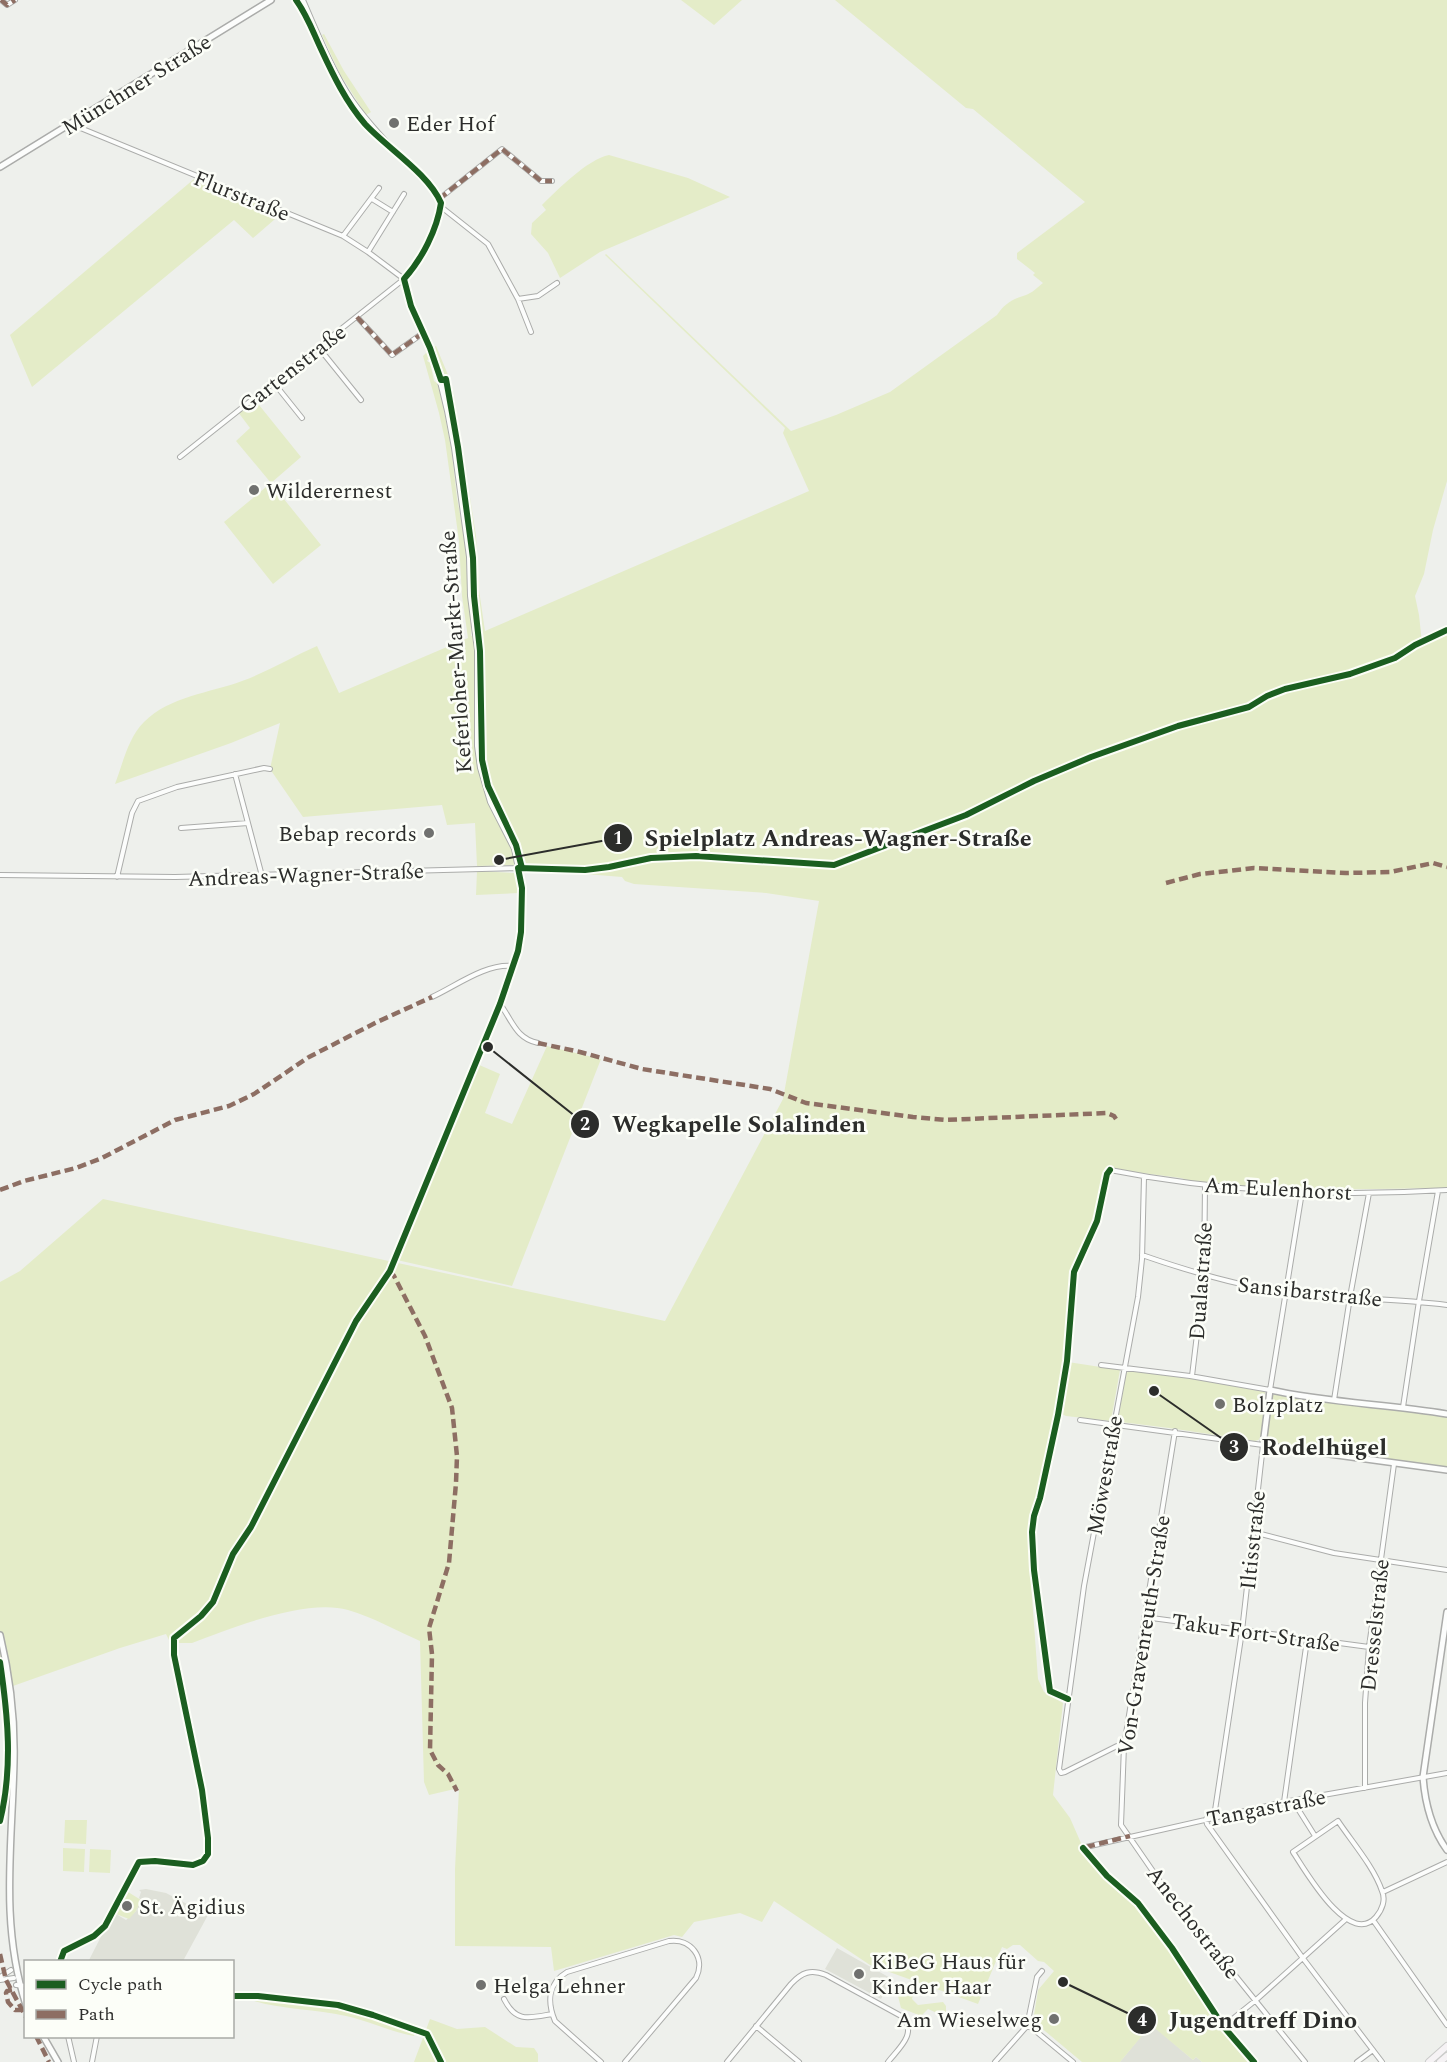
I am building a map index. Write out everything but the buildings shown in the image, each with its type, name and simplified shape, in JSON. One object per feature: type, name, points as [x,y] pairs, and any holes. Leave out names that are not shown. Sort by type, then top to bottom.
[{"type":"main road","points":[[1429,2062],[1447,2046]]},
{"type":"main road","points":[[1440,2062],[1447,2056]]},
{"type":"street","points":[[1,0],[7,5],[15,0]]},
{"type":"street","name":"Münchner Straße","points":[[0,167],[271,0]]},
{"type":"street","points":[[303,0],[337,73],[352,99],[369,122],[439,199],[440,206],[488,244],[518,299],[531,333]]},
{"type":"street","name":"Flurstraße","points":[[75,122],[78,127],[87,131],[343,236],[404,279]]},
{"type":"street","points":[[439,199],[502,149],[541,181],[552,181]]},
{"type":"street","points":[[343,236],[379,188]]},
{"type":"street","points":[[368,252],[404,194]]},
{"type":"street","points":[[372,199],[393,212]]},
{"type":"street","name":"Gartenstraße","points":[[180,457],[404,279],[429,242],[440,206]]},
{"type":"street","name":"Keferloher-Markt-Straße","points":[[404,279],[411,306],[435,361],[447,411],[468,549],[470,596],[477,650],[477,746],[480,768],[484,788],[507,834],[522,888],[520,941],[500,1004],[480,1051]]},
{"type":"street","points":[[518,299],[538,296],[557,283]]},
{"type":"street","points":[[357,317],[392,355],[423,333]]},
{"type":"street","points":[[319,348],[361,400]]},
{"type":"street","points":[[274,383],[302,418]]},
{"type":"street","points":[[117,877],[132,813],[138,801],[177,787],[264,768],[270,769]]},
{"type":"street","points":[[235,774],[262,876]]},
{"type":"street","points":[[181,828],[248,823]]},
{"type":"street","name":"Andreas-Wagner-Straße","points":[[0,875],[262,876],[518,868]]},
{"type":"street","points":[[432,997],[490,968],[503,965],[513,966]]},
{"type":"street","points":[[500,1004],[519,1034],[526,1040],[538,1043]]},
{"type":"street","name":"Am Eulenhorst","points":[[1110,1170],[1205,1186],[1302,1192],[1447,1190]]},
{"type":"street","name":"Möwestraße","points":[[1124,1746],[1117,1746],[1061,1773],[1059,1764],[1084,1586],[1138,1297],[1142,1255],[1144,1177]]},
{"type":"street","name":"Dualastraße","points":[[1192,1376],[1204,1276],[1205,1186]]},
{"type":"street","points":[[1403,1407],[1438,1191]]},
{"type":"street","name":"Iltisstraße","points":[[1214,1817],[1242,1631],[1270,1390],[1302,1192]]},
{"type":"street","points":[[1334,1400],[1369,1192]]},
{"type":"street","name":"Sansibarstraße","points":[[1142,1255],[1204,1276],[1244,1286],[1285,1292],[1447,1305]]},
{"type":"street","points":[[1101,1365],[1192,1376],[1334,1400],[1447,1414]]},
{"type":"street","points":[[1080,1420],[1175,1431],[1447,1470]]},
{"type":"street","name":"Von-Gravenreuth-Straße","points":[[1130,1836],[1121,1825],[1120,1819],[1124,1746],[1175,1431]]},
{"type":"street","name":"Dresselstraße","points":[[1365,1788],[1365,1703],[1369,1647],[1394,1464]]},
{"type":"street","points":[[1253,1532],[1334,1553],[1447,1570]]},
{"type":"street","points":[[1447,1612],[1423,1777],[1424,1794],[1431,1821],[1447,1850]]},
{"type":"street","name":"Taku-Fort-Straße","points":[[1144,1617],[1369,1647]]},
{"type":"street","points":[[0,1635],[9,1689],[14,1746],[12,1801],[3,1874]]},
{"type":"street","points":[[1284,1802],[1307,1640]]},
{"type":"street","name":"Tangastraße","points":[[1086,1846],[1284,1802],[1447,1773]]},
{"type":"street","points":[[1293,1801],[1315,1836]]},
{"type":"street","points":[[1206,1819],[1207,1824],[1302,1957],[1382,2062]]},
{"type":"street","points":[[1338,1821],[1363,1857],[1383,1892],[1382,1906],[1373,1920],[1358,1924],[1345,1920],[1318,1889],[1293,1852],[1338,1821]]},
{"type":"street","name":"Anechostraße","points":[[1130,1836],[1188,1922],[1256,2000],[1305,2062]]},
{"type":"street","points":[[61,1960],[64,1951],[94,1936],[105,1926],[139,1862]]},
{"type":"street","points":[[1383,1892],[1447,1862]]},
{"type":"street","points":[[1225,2025],[1345,1920]]},
{"type":"street","points":[[1373,1920],[1447,2025]]},
{"type":"street","points":[[602,2062],[557,2024],[552,2014],[552,1987],[556,1980],[567,1972],[669,1941],[676,1940],[688,1944],[693,1948],[699,1960],[696,1978],[625,2062]]},
{"type":"street","points":[[6,1950],[16,1985],[24,2001]]},
{"type":"street","points":[[0,1978],[11,1970]]},
{"type":"street","points":[[995,2062],[1027,2026],[1037,1977],[1042,1971]]},
{"type":"street","points":[[727,2062],[796,1978],[807,1972],[818,1972],[897,2012],[907,2021],[908,2037],[888,2062]]},
{"type":"street","points":[[0,1978],[14,1978]]},
{"type":"street","points":[[16,1985],[24,1986]]},
{"type":"street","points":[[504,1999],[513,2013],[520,2017],[552,2014]]},
{"type":"street","points":[[756,2026],[799,2062]]},
{"type":"street","points":[[1027,2026],[1073,2062]]},
{"type":"street","points":[[44,2038],[58,2062]]},
{"type":"street","points":[[68,2038],[74,2062]]},
{"type":"street","points":[[92,2062],[97,2038]]},
{"type":"street","points":[[1357,2062],[1373,2050]]},
{"type":"shaded area","points":[[139,1890],[166,1893],[208,1915],[184,1960],[89,1960],[111,1917],[116,1914],[126,1920],[136,1911],[141,1900]]},
{"type":"shaded area","name":"KiBeG Haus für Kinder Haar","points":[[837,1948],[892,1979],[881,1999],[825,1969]]},
{"type":"shaded area","points":[[1151,2024],[1193,2060],[1196,2057],[1202,2062],[1120,2062]]},
{"type":"green space","points":[[681,0],[742,0],[714,25]]},
{"type":"green space","points":[[835,0],[1447,0],[1447,481],[1433,530],[1424,574],[1415,596],[1422,643],[1447,632],[1447,1188],[1300,1190],[1197,1183],[1181,1178],[1111,1169],[1100,1222],[1078,1266],[1068,1362],[1120,1370],[1111,1421],[1066,1416],[1060,1413],[1059,1409],[1055,1414],[1028,1542],[1038,1679],[1044,1692],[1063,1703],[1053,1795],[1070,1818],[1081,1843],[1161,1929],[1223,2024],[1256,2062],[1202,2062],[1196,2057],[1193,2060],[1151,2025],[1120,2062],[1082,2062],[1033,2021],[1038,1990],[1054,1971],[1020,1945],[1013,1945],[1007,1949],[1002,1947],[978,2004],[870,1965],[774,1901],[762,1922],[740,1913],[694,1922],[682,1937],[674,1935],[554,1971],[551,1947],[455,1946],[455,1869],[459,1788],[429,1795],[424,1782],[420,1641],[376,1620],[348,1610],[331,1607],[291,1611],[269,1616],[192,1643],[174,1643],[166,1634],[13,1686],[0,1700],[0,1282],[20,1271],[103,1199],[665,1321],[783,1099],[819,901],[766,893],[634,884],[625,881],[622,877],[525,869],[523,865],[477,866],[475,823],[447,825],[442,805],[303,817],[270,769],[280,723],[115,784],[138,728],[154,713],[178,701],[251,677],[317,646],[339,693],[468,638],[462,596],[459,541],[445,440],[423,356],[427,352],[430,359],[427,360],[430,362],[434,381],[437,383],[451,446],[465,540],[472,623],[471,636],[479,633],[473,544],[451,393],[447,378],[443,377],[432,348],[436,346],[454,395],[476,536],[479,590],[485,631],[809,491],[783,433],[785,428],[606,254],[791,431],[890,392],[997,315],[1010,302],[1030,293],[1043,283],[1033,275],[1035,273],[1017,259],[1017,253],[1085,202],[973,109],[966,108]]},
{"type":"green space","points":[[324,34],[344,71],[371,112],[366,115],[340,74],[322,35]]},
{"type":"green space","points":[[609,155],[688,178],[730,197],[600,252],[560,278],[548,253],[531,234],[532,223],[546,210],[542,205],[564,184],[592,162]]},
{"type":"green space","points":[[194,179],[270,209],[268,212],[271,215],[275,211],[282,213],[253,238],[234,220],[32,387],[10,335]]},
{"type":"green space","points":[[255,400],[301,457],[271,483],[236,441],[250,428],[238,412]]},
{"type":"green space","points":[[271,483],[321,545],[273,584],[224,522]]},
{"type":"green space","points":[[477,871],[515,873],[519,893],[476,895]]},
{"type":"green space","points":[[547,1046],[601,1059],[512,1286],[397,1260],[477,1064],[500,1074],[485,1113],[512,1124]]},
{"type":"green space","points":[[1130,1371],[1265,1392],[1261,1439],[1255,1441],[1121,1422],[1118,1420],[1126,1373]]},
{"type":"green space","points":[[1275,1394],[1447,1416],[1447,1468],[1270,1442],[1267,1439],[1272,1396]]},
{"type":"green space","points":[[65,1820],[87,1820],[86,1844],[64,1843]]},
{"type":"green space","points":[[63,1848],[85,1849],[84,1872],[63,1871]]},
{"type":"green space","points":[[90,1849],[111,1850],[110,1873],[89,1872]]},
{"type":"green space","points":[[128,1892],[141,1900],[129,1919],[116,1914]]},
{"type":"green space","points":[[901,1987],[914,1991],[912,1999],[918,2005],[943,2002],[946,2012],[939,2014],[928,2009],[921,2016],[901,2008],[898,1996]]},
{"type":"green space","points":[[261,1992],[331,2000],[362,2007],[417,2025],[414,2036],[333,2013],[266,2004],[240,1996]]},
{"type":"green space","points":[[430,2019],[457,2029],[485,2027],[516,2047],[534,2048],[538,2054],[538,2062],[414,2062]]},
{"type":"marked path","points":[[1,0],[7,5],[15,0]]},
{"type":"marked path","points":[[439,199],[502,149],[541,181],[552,181]]},
{"type":"marked path","points":[[357,317],[392,355],[423,333]]},
{"type":"marked path","points":[[1166,883],[1200,874],[1254,868],[1346,873],[1390,872],[1433,863],[1447,867]]},
{"type":"marked path","points":[[0,1190],[24,1181],[76,1168],[102,1158],[175,1120],[229,1106],[254,1094],[309,1057],[432,997]]},
{"type":"marked path","points":[[538,1043],[642,1069],[770,1089],[806,1103],[945,1120],[1107,1113],[1116,1119]]},
{"type":"marked path","points":[[390,1271],[425,1336],[452,1408],[457,1456],[449,1563],[429,1628],[432,1654],[430,1750],[438,1765],[448,1774],[457,1791]]},
{"type":"marked path","points":[[1086,1847],[1130,1836]]},
{"type":"marked path","points":[[0,1954],[6,1980],[24,2013]]},
{"type":"marked path","points":[[12,1990],[6,1993],[8,2002],[15,2010],[24,2008]]},
{"type":"marked path","points":[[37,2038],[49,2062]]},
{"type":"cycle path","points":[[296,0],[352,107],[374,133],[417,171],[441,203],[428,244],[404,279],[411,306],[430,348],[441,380],[446,379],[473,558],[474,596],[480,651],[482,760],[488,786],[516,845],[522,868]]},
{"type":"cycle path","points":[[61,1960],[64,1951],[94,1936],[105,1926],[139,1862],[155,1861],[193,1865],[203,1861],[208,1854],[202,1790],[174,1655],[174,1638],[201,1616],[213,1602],[233,1554],[251,1527],[356,1321],[390,1271],[500,1004],[518,951],[522,888],[518,868],[585,870],[651,858],[696,856],[834,865],[966,815],[1034,781],[1091,757],[1178,726],[1249,707],[1285,689],[1350,674],[1395,658],[1415,645],[1447,630]]},
{"type":"cycle path","points":[[1068,1699],[1050,1691],[1034,1570],[1032,1532],[1058,1415],[1067,1361],[1074,1272],[1097,1221],[1107,1174],[1110,1170]]},
{"type":"cycle path","points":[[0,1662],[8,1742],[7,1781],[0,1821]]},
{"type":"cycle path","points":[[1083,1848],[1107,1876],[1138,1903],[1172,1948],[1223,2026],[1254,2062]]},
{"type":"cycle path","points":[[234,1996],[258,1996],[338,2005],[373,2015],[427,2034],[441,2062]]},
{"type":"place","name":"Eder Hof","points":[[394,123]]},
{"type":"place","name":"Wilderernest","points":[[254,490]]},
{"type":"place","name":"Bebap records","points":[[429,833]]},
{"type":"place","name":"Spielplatz Andreas-Wagner-Straße","points":[[499,860]]},
{"type":"place","name":"Wegkapelle Solalinden","points":[[488,1047]]},
{"type":"place","name":"Rodelhügel","points":[[1154,1391]]},
{"type":"place","name":"Bolzplatz","points":[[1220,1404]]},
{"type":"place","name":"St. Ägidius","points":[[127,1906]]},
{"type":"place","name":"KiBeG Haus für Kinder Haar","points":[[859,1974]]},
{"type":"place","name":"Jugendtreff Dino","points":[[1063,1982]]},
{"type":"place","name":"Helga Lehner","points":[[481,1985]]},
{"type":"place","name":"Am Wieselweg","points":[[1054,2019]]}]
